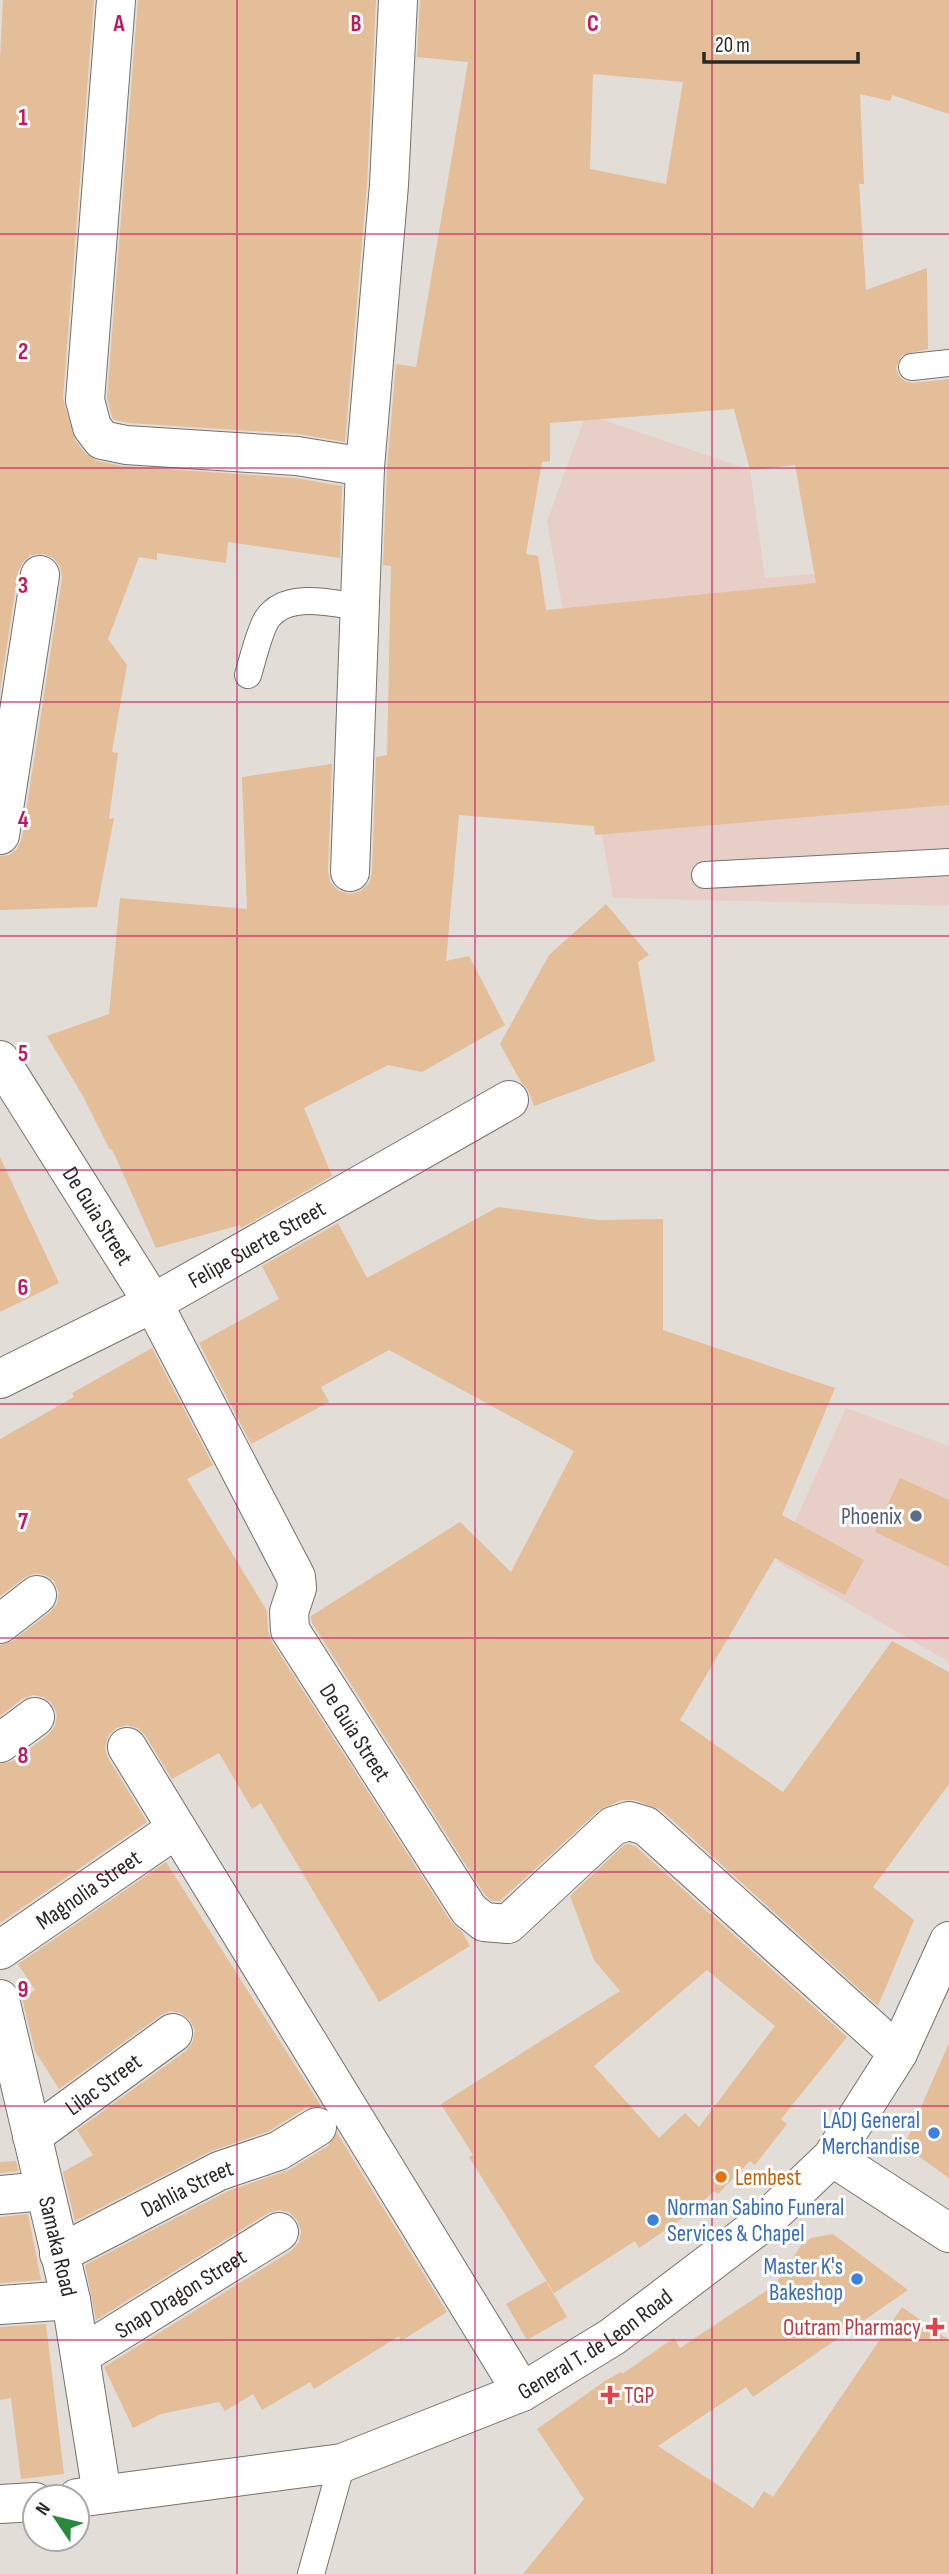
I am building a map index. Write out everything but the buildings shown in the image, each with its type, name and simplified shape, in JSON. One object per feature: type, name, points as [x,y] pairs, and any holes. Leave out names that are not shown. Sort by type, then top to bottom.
[{"type":"street","points":[[116,0],[85,400],[92,427],[103,440],[126,445],[297,456],[366,467]]},
{"type":"street","points":[[350,872],[366,467],[389,185],[398,0]]},
{"type":"street","points":[[0,835],[40,575]]},
{"type":"street","name":"De Guia Street","points":[[0,1060],[153,1303],[296,1577],[297,1588],[289,1612],[290,1630],[469,1910],[484,1922],[508,1924],[613,1825],[629,1821],[646,1826],[898,2053]]},
{"type":"street","name":"Felipe Suerte Street","points":[[0,1379],[153,1303],[509,1100]]},
{"type":"street","points":[[0,1624],[37,1595]]},
{"type":"street","points":[[0,1743],[35,1717]]},
{"type":"street","points":[[127,1747],[522,2392]]},
{"type":"street","name":"Magnolia Street","points":[[0,1950],[176,1829]]},
{"type":"street","name":"General T. de Leon Road","points":[[91,2496],[342,2463],[522,2392],[612,2337],[765,2221],[832,2157],[898,2053],[949,1941]]},
{"type":"street","name":"Samaka Road","points":[[0,1999],[10,2087],[32,2136],[81,2354],[89,2483]]},
{"type":"street","name":"Lilac Street","points":[[32,2136],[173,2033]]},
{"type":"street","name":"Dahlia Street","points":[[59,2254],[219,2171],[278,2151],[317,2127]]},
{"type":"street","points":[[832,2157],[949,2233]]},
{"type":"street","points":[[0,2195],[44,2191]]},
{"type":"street","name":"Snap Dragon Street","points":[[81,2354],[279,2232]]},
{"type":"street","points":[[0,2305],[71,2300]]},
{"type":"street","points":[[0,2504],[21,2503]]},
{"type":"lane","points":[[912,366],[949,363]]},
{"type":"lane","points":[[248,675],[267,618],[288,603],[303,600],[359,607]]},
{"type":"lane","points":[[705,875],[949,862]]},
{"type":"lane","points":[[311,2574],[342,2463]]},
{"type":"shaded area","points":[[586,414],[750,470],[765,578],[949,563],[949,906],[613,898],[547,521]]},
{"type":"shaded area","points":[[846,1408],[949,1446],[949,1662],[777,1562]]},
{"type":"place","name":"Phoenix","points":[[916,1516]]},
{"type":"place","name":"LADJ General Merchandise","points":[[934,2133]]},
{"type":"place","name":"Lembest","points":[[721,2177]]},
{"type":"place","name":"Norman Sabino Funeral Services & Chapel","points":[[653,2220]]},
{"type":"place","name":"Master K's Bakeshop","points":[[857,2279]]},
{"type":"place","name":"Outram Pharmacy","points":[[935,2327]]},
{"type":"place","name":"TGP","points":[[610,2395]]}]
